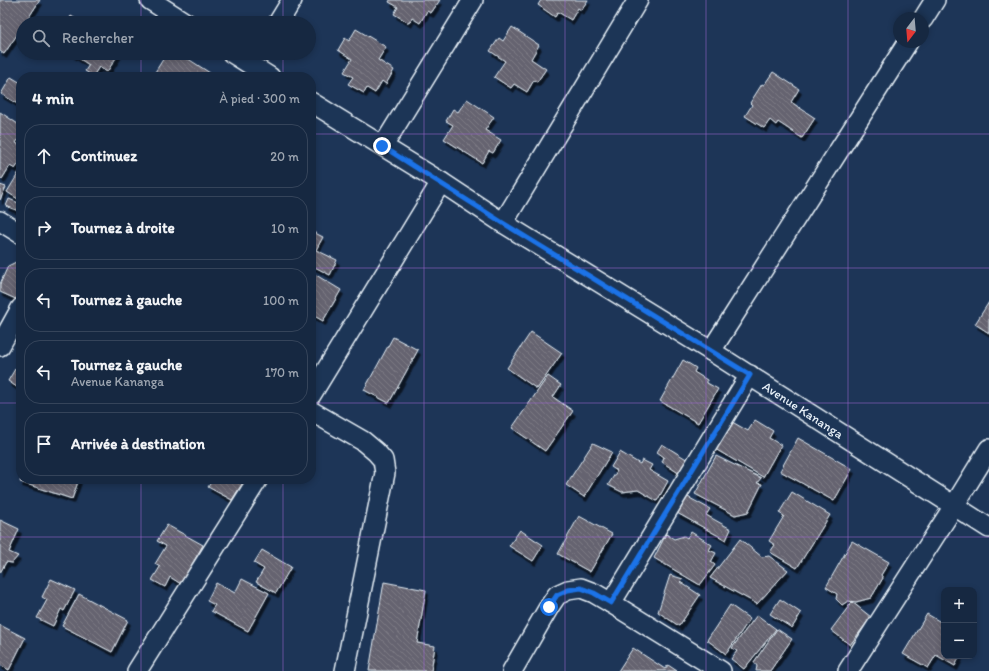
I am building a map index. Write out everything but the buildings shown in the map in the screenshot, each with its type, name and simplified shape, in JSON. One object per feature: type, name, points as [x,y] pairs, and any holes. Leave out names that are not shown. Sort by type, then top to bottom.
[{"type":"street","points":[[150,0],[175,16]]},
{"type":"street","points":[[282,16],[292,0]]},
{"type":"street","points":[[382,146],[473,0]]},
{"type":"street","points":[[503,223],[638,0]]},
{"type":"street","points":[[927,12],[935,0]]},
{"type":"street","points":[[711,351],[904,48]]},
{"type":"street","points":[[256,60],[266,72]]},
{"type":"street","name":"Avenue Kananga","points":[[316,105],[441,182],[503,223],[750,375],[989,528]]},
{"type":"street","points":[[316,387],[441,182]]},
{"type":"street","points":[[0,221],[16,231]]},
{"type":"street","points":[[0,346],[16,317]]},
{"type":"street","points":[[611,603],[750,375]]},
{"type":"street","points":[[316,414],[363,441],[376,452],[383,460],[385,473],[345,671]]},
{"type":"street","points":[[848,671],[989,449]]},
{"type":"street","points":[[137,671],[255,484]]},
{"type":"street","points":[[512,671],[557,595],[568,590],[581,588],[594,593],[611,603],[721,671]]},
{"type":"route","points":[[382,146],[441,182],[503,223],[750,375],[611,603],[594,593],[581,588],[568,590],[557,595],[549,607]]}]
